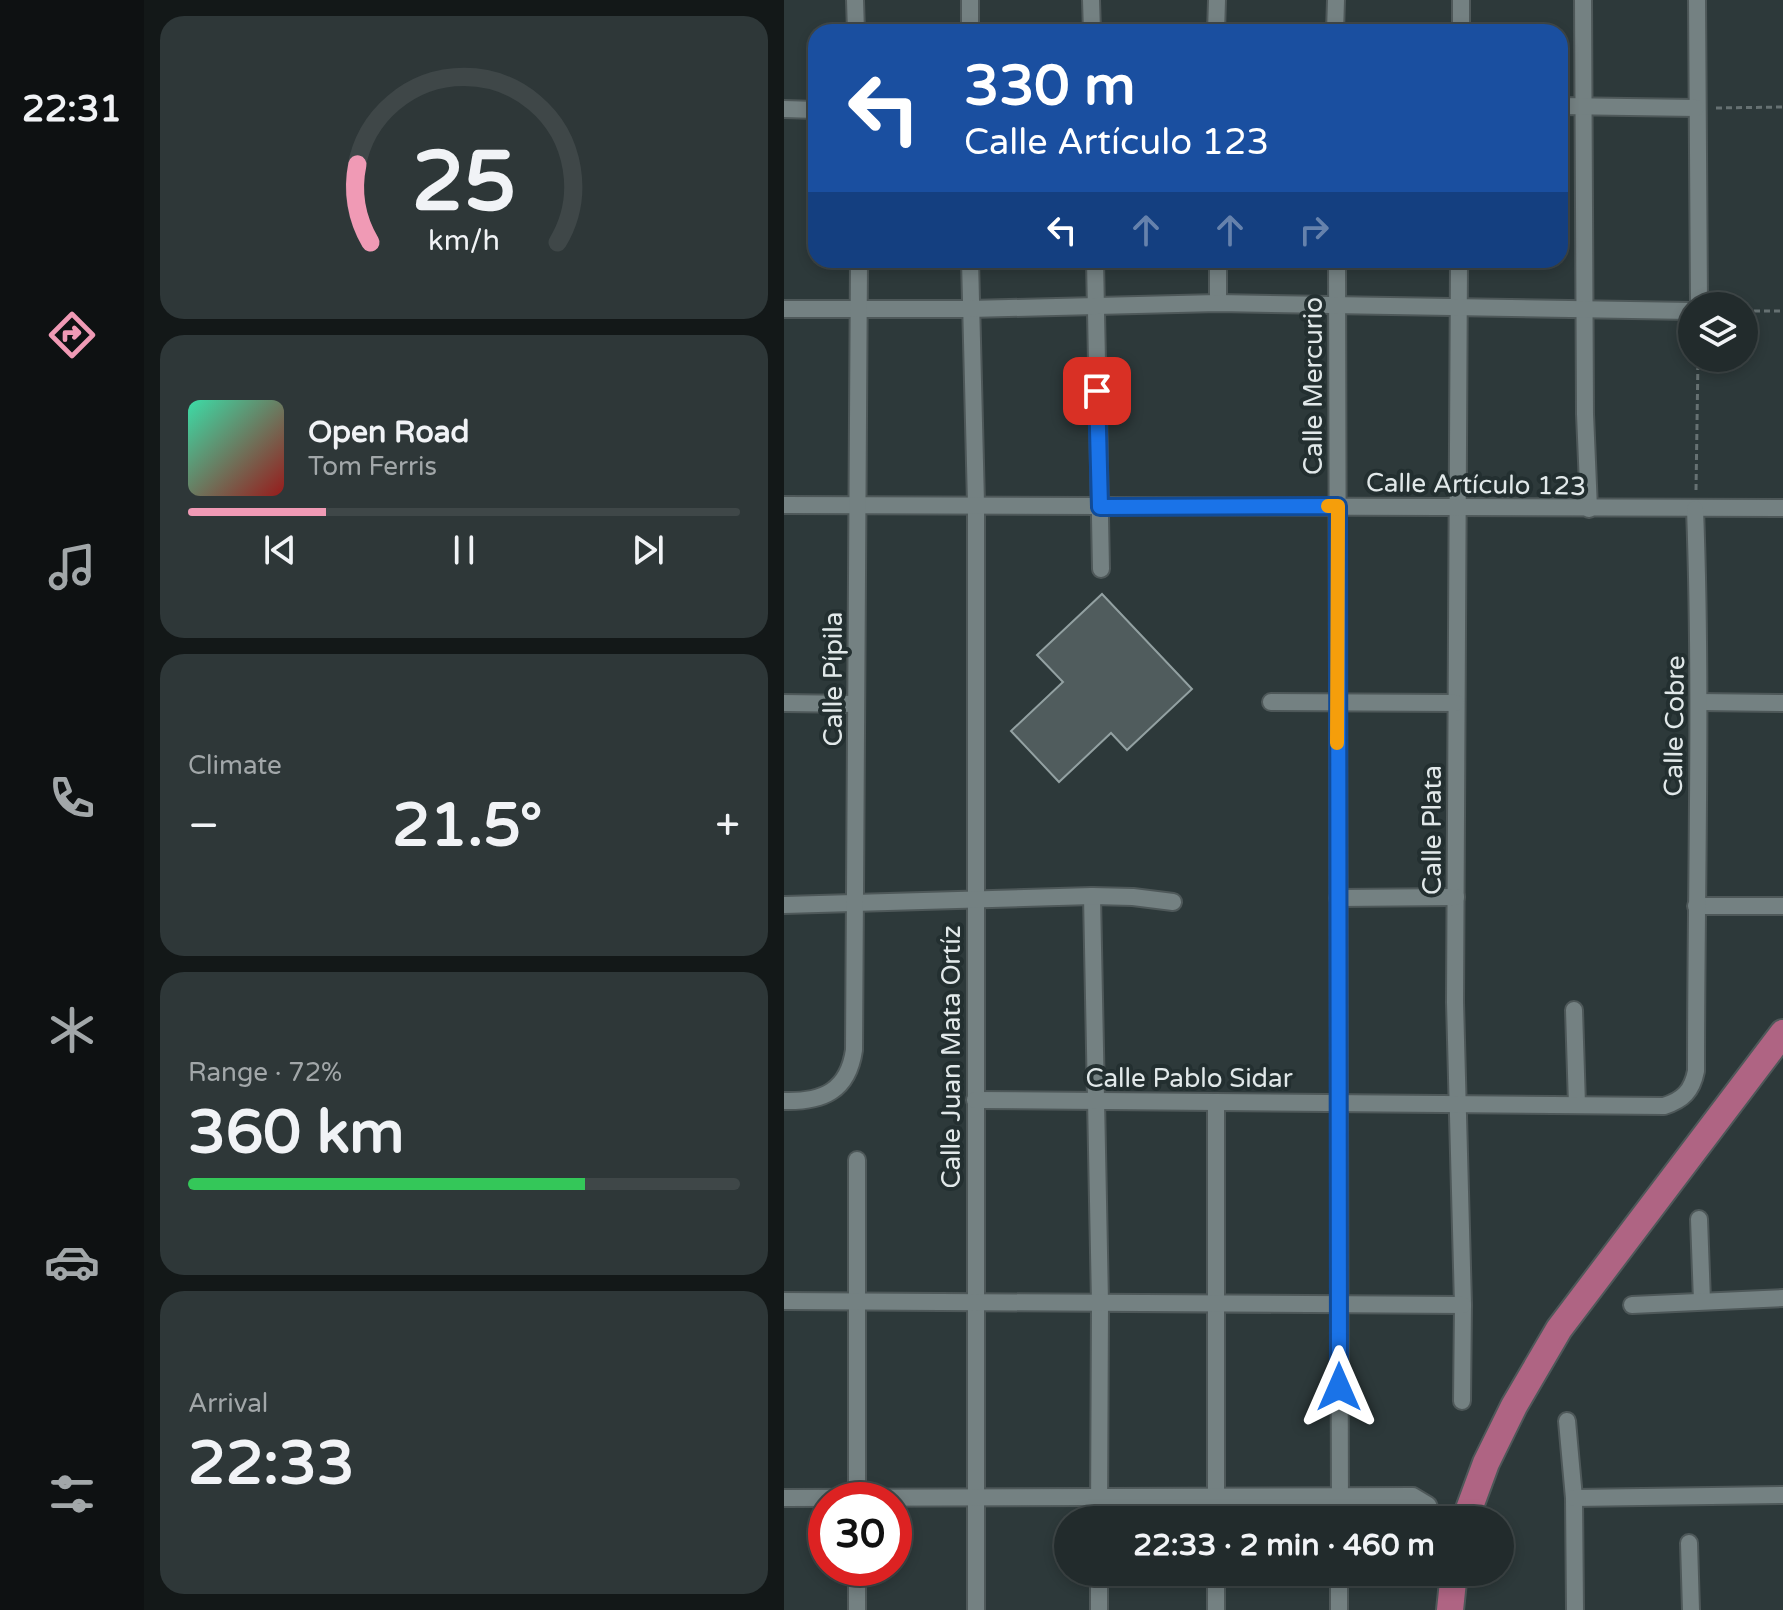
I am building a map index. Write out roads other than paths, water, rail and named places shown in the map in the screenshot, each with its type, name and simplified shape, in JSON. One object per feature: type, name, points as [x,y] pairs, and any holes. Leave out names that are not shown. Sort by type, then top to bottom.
[{"type":"main road","points":[[1470,1506],[1486,1463],[1514,1406],[1559,1329],[1783,1033]]},
{"type":"main road","points":[[1450,1586],[1450,1610]]},
{"type":"street","points":[[855,0],[856,24]]},
{"type":"street","points":[[970,0],[970,24]]},
{"type":"street","points":[[1091,0],[1092,24]]},
{"type":"street","points":[[1216,24],[1217,0]]},
{"type":"street","points":[[1335,24],[1336,0]]},
{"type":"street","points":[[1461,0],[1461,24]]},
{"type":"street","points":[[1583,0],[1584,309],[1589,509]]},
{"type":"street","points":[[1697,0],[1699,292]]},
{"type":"street","points":[[1568,106],[1696,108]]},
{"type":"street","points":[[784,109],[808,110]]},
{"type":"street","name":"Calle Pípila","points":[[784,1101],[801,1102],[834,1091],[852,1068],[854,1050],[859,268]]},
{"type":"street","name":"Calle Juan Mata Ortíz","points":[[970,268],[976,504],[976,1610]]},
{"type":"street","points":[[1095,268],[1101,569]]},
{"type":"street","points":[[1218,268],[1218,303]]},
{"type":"street","name":"Calle Mercurio","points":[[1337,268],[1340,1506]]},
{"type":"street","name":"Calle Plata","points":[[1459,268],[1456,897],[1462,1401]]},
{"type":"street","points":[[784,309],[970,309],[1218,303],[1678,311]]},
{"type":"street","name":"Calle Artículo 123","points":[[784,505],[1783,508]]},
{"type":"street","name":"Calle Cobre","points":[[1688,1093],[1696,1071],[1699,702],[1695,509]]},
{"type":"street","points":[[1271,702],[1456,703]]},
{"type":"street","points":[[1699,702],[1783,703]]},
{"type":"street","points":[[784,703],[856,704]]},
{"type":"street","points":[[1092,896],[1100,1303],[1099,1506]]},
{"type":"street","points":[[784,905],[1092,896],[1173,902]]},
{"type":"street","points":[[1338,898],[1456,897]]},
{"type":"street","points":[[1696,906],[1783,906]]},
{"type":"street","points":[[1574,1010],[1577,1105]]},
{"type":"street","name":"Calle Pablo Sidar","points":[[975,1100],[1664,1106],[1688,1093]]},
{"type":"street","points":[[1216,1102],[1216,1506]]},
{"type":"street","points":[[857,1160],[857,1482]]},
{"type":"street","points":[[1699,1219],[1702,1301]]},
{"type":"street","points":[[1632,1305],[1783,1298]]},
{"type":"street","points":[[784,1301],[1463,1305]]},
{"type":"street","points":[[1567,1421],[1574,1498],[1575,1610]]},
{"type":"street","points":[[1574,1498],[1783,1495]]},
{"type":"street","points":[[912,1499],[1413,1496],[1428,1506]]},
{"type":"street","points":[[784,1498],[808,1498]]},
{"type":"street","points":[[1689,1543],[1691,1610]]},
{"type":"street","points":[[857,1586],[857,1610]]},
{"type":"street","points":[[1099,1586],[1099,1610]]},
{"type":"street","points":[[1216,1586],[1216,1610]]},
{"type":"street","points":[[1339,1586],[1339,1610]]}]
